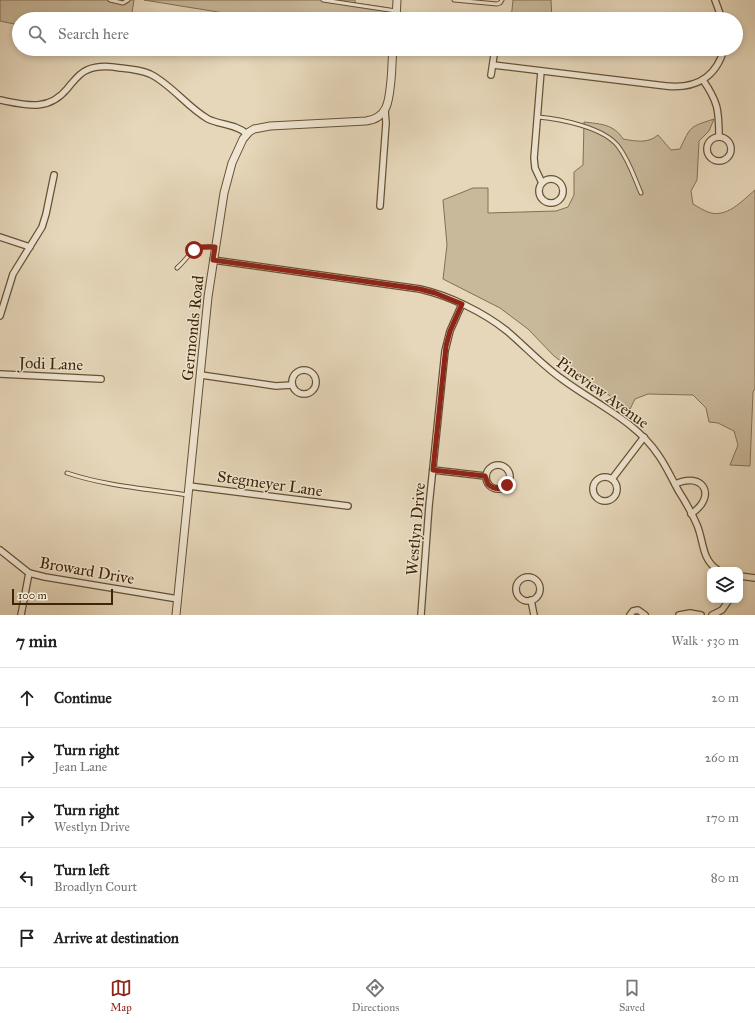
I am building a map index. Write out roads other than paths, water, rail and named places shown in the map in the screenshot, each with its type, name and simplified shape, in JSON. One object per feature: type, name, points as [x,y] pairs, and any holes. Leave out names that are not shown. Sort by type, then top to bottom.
[{"type":"street","points":[[396,11],[397,0]]},
{"type":"street","points":[[715,0],[719,12]]},
{"type":"street","points":[[380,206],[386,122],[385,110],[389,96],[392,56]]},
{"type":"street","points":[[491,75],[494,56]]},
{"type":"street","points":[[493,65],[672,87],[687,86],[703,80],[718,65],[721,56]]},
{"type":"street","points":[[0,100],[29,106],[44,104],[62,95],[84,71],[100,67],[112,67],[149,74],[159,80],[207,118],[220,124],[239,129],[247,134],[254,129],[266,126],[368,121],[378,116],[385,110]]},
{"type":"street","points":[[541,71],[534,163],[537,174],[542,182]]},
{"type":"street","points":[[703,80],[713,95],[716,104],[719,137]]},
{"type":"street","name":"Germonds Road","points":[[176,615],[213,260],[228,174],[237,150],[247,134]]},
{"type":"street","points":[[719,137],[727,141],[731,150],[728,158],[719,162],[710,158],[707,154],[706,148],[711,140],[719,137]]},
{"type":"street","points":[[0,316],[8,287],[44,220],[54,175]]},
{"type":"street","points":[[547,179],[553,179],[560,183],[563,191],[559,200],[552,203],[543,200],[539,191],[542,182],[547,179]]},
{"type":"street","points":[[0,236],[30,247]]},
{"type":"street","name":"Pineview Avenue","points":[[213,260],[420,289],[435,293],[462,304],[502,328],[555,375],[626,422],[644,437],[660,456],[700,533],[706,559],[714,567]]},
{"type":"street","name":"Westlyn Drive","points":[[421,615],[433,470],[446,346],[450,331],[462,304]]},
{"type":"street","points":[[302,370],[308,370],[316,379],[315,387],[308,394],[299,393],[292,385],[294,375],[302,370]]},
{"type":"street","name":"Jodi Lane","points":[[0,374],[101,379]]},
{"type":"street","points":[[201,375],[276,386],[292,385]]},
{"type":"street","points":[[612,479],[644,437]]},
{"type":"street","points":[[493,465],[499,465],[506,468],[510,477],[507,485],[498,489],[489,486],[485,476],[489,468],[493,465]]},
{"type":"street","points":[[433,470],[485,476]]},
{"type":"street","points":[[603,477],[612,479],[617,488],[615,496],[607,501],[598,499],[593,491],[595,482],[603,477]]},
{"type":"street","points":[[675,484],[684,480],[691,480],[699,483],[703,488],[705,494],[704,501],[700,507],[691,514]]},
{"type":"street","name":"Stegmeyer Lane","points":[[189,486],[348,506]]},
{"type":"street","name":"Broward Drive","points":[[0,550],[29,573],[45,578],[178,599]]},
{"type":"street","points":[[21,615],[29,573]]},
{"type":"street","points":[[743,576],[755,578]]},
{"type":"street","points":[[524,577],[537,580],[540,585],[538,595],[531,600],[522,600],[516,591],[518,582],[524,577]]},
{"type":"street","points":[[531,600],[534,615]]},
{"type":"street","points":[[712,615],[722,610],[727,603]]},
{"type":"street","points":[[630,615],[635,610],[641,611],[645,615]]},
{"type":"street","points":[[679,615],[690,613],[701,615]]},
{"type":"lane","points":[[110,0],[123,3],[128,0]]},
{"type":"lane","points":[[323,0],[396,11]]},
{"type":"lane","points":[[454,0],[497,4],[502,0]]},
{"type":"lane","points":[[537,117],[569,122],[610,138],[618,145],[624,154],[641,193]]},
{"type":"lane","points":[[177,268],[194,250],[199,247],[215,247]]},
{"type":"lane","points":[[67,473],[89,480],[188,495]]}]
